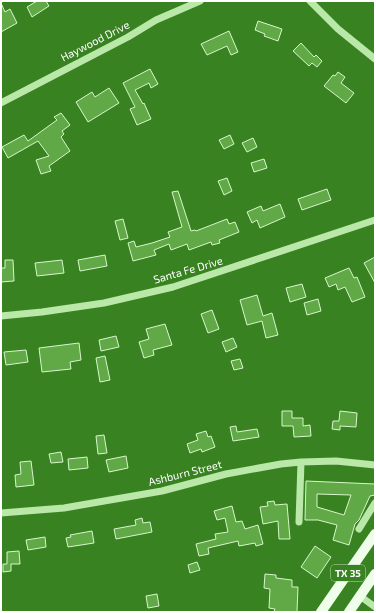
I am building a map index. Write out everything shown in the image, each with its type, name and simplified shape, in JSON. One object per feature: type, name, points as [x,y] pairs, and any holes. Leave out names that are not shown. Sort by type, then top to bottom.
[{"type":"main road","name":"TX 35","points":[[321,612],[375,534]]},
{"type":"main road","name":"TX 35","points":[[349,612],[375,574]]},
{"type":"street","name":"Haywood Drive","points":[[1,103],[128,37],[156,20],[200,1]]},
{"type":"street","points":[[310,1],[338,29],[375,59]]},
{"type":"street","name":"Santa Fe Drive","points":[[1,316],[104,303],[172,287],[375,220]]},
{"type":"street","name":"Ashburn Street","points":[[1,513],[64,508],[162,491],[226,474],[281,464],[336,461],[375,464]]},
{"type":"street","points":[[299,522],[301,462]]},
{"type":"street","points":[[359,529],[375,503]]},
{"type":"street","points":[[360,596],[375,607]]},
{"type":"building","points":[[37,1],[46,1],[49,6],[32,17],[27,7]]},
{"type":"building","points":[[1,3],[5,12],[10,9],[17,23],[1,32]]},
{"type":"building","points":[[258,21],[282,29],[278,41],[264,36],[265,34],[255,30]]},
{"type":"building","points":[[229,31],[238,52],[231,55],[227,46],[207,55],[201,44]]},
{"type":"building","points":[[301,43],[314,57],[316,55],[322,61],[317,67],[312,63],[309,66],[293,51]]},
{"type":"building","points":[[150,69],[158,84],[151,88],[149,83],[135,90],[143,104],[144,103],[151,119],[137,125],[130,109],[135,107],[123,83]]},
{"type":"building","points":[[338,72],[345,77],[341,83],[354,93],[346,103],[324,86],[333,75],[335,76]]},
{"type":"building","points":[[109,88],[119,103],[88,122],[76,102],[92,92],[95,97]]},
{"type":"building","points":[[61,113],[70,125],[62,131],[64,134],[61,137],[70,151],[49,166],[51,171],[41,174],[36,160],[49,156],[38,141],[8,158],[2,147],[24,135],[28,141],[57,120],[54,117]]},
{"type":"building","points":[[230,135],[234,144],[224,149],[219,140]]},
{"type":"building","points":[[253,138],[257,147],[247,152],[242,143]]},
{"type":"building","points":[[264,159],[267,168],[254,172],[251,163]]},
{"type":"building","points":[[227,178],[232,191],[224,195],[218,181]]},
{"type":"building","points":[[327,189],[331,200],[302,210],[298,199]]},
{"type":"building","points":[[178,191],[191,231],[196,231],[227,219],[229,224],[235,222],[239,232],[219,240],[220,243],[212,245],[211,242],[189,250],[187,244],[171,250],[169,244],[154,250],[156,255],[133,261],[128,243],[134,241],[136,247],[152,243],[170,237],[168,232],[182,227],[172,192]]},
{"type":"building","points":[[280,204],[285,217],[260,228],[257,220],[252,223],[247,212],[261,206],[263,211]]},
{"type":"building","points":[[123,219],[128,238],[120,240],[115,221]]},
{"type":"building","points":[[105,255],[107,266],[80,271],[78,260]]},
{"type":"building","points":[[375,257],[375,283],[364,263]]},
{"type":"building","points":[[5,260],[13,260],[14,281],[1,282],[1,268],[5,268]]},
{"type":"building","points":[[62,260],[64,273],[37,276],[35,263]]},
{"type":"building","points":[[349,268],[354,278],[357,277],[365,297],[352,302],[345,287],[338,290],[336,284],[329,287],[325,278]]},
{"type":"building","points":[[302,284],[306,297],[290,302],[286,288]]},
{"type":"building","points":[[257,295],[263,316],[272,313],[278,335],[266,338],[262,321],[247,325],[240,300]]},
{"type":"building","points":[[318,299],[321,311],[307,315],[304,303]]},
{"type":"building","points":[[212,310],[219,329],[208,333],[201,314]]},
{"type":"building","points":[[165,324],[172,345],[153,350],[154,355],[144,358],[139,342],[149,339],[146,329]]},
{"type":"building","points":[[116,336],[119,347],[101,351],[99,340]]},
{"type":"building","points":[[233,338],[237,347],[226,352],[222,342]]},
{"type":"building","points":[[79,343],[81,360],[70,362],[71,369],[42,372],[39,348]]},
{"type":"building","points":[[26,350],[28,362],[6,365],[4,352]]},
{"type":"building","points":[[105,356],[110,380],[100,382],[96,358]]},
{"type":"building","points":[[240,359],[243,368],[234,370],[231,361]]},
{"type":"building","points":[[282,411],[292,411],[292,418],[303,418],[303,426],[310,425],[311,436],[294,437],[293,426],[282,426]]},
{"type":"building","points":[[340,411],[357,413],[356,427],[340,426],[340,430],[332,429],[333,421],[339,421]]},
{"type":"building","points":[[236,426],[237,432],[257,429],[259,437],[233,441],[230,427]]},
{"type":"building","points":[[206,431],[208,437],[211,436],[215,447],[202,452],[201,449],[190,453],[187,444],[198,440],[196,434]]},
{"type":"building","points":[[104,435],[107,453],[98,454],[96,436]]},
{"type":"building","points":[[61,452],[63,462],[51,463],[49,454]]},
{"type":"building","points":[[126,456],[128,468],[109,472],[106,460]]},
{"type":"building","points":[[87,457],[88,468],[69,470],[68,459]]},
{"type":"building","points":[[31,461],[34,485],[16,487],[15,475],[21,474],[20,462]]},
{"type":"building","points":[[306,481],[375,484],[375,495],[370,496],[359,520],[355,524],[349,545],[333,540],[337,525],[318,520],[305,520]],"holes":[[[317,494],[351,495],[344,515],[317,507]]]},
{"type":"building","points":[[274,501],[275,505],[287,504],[290,539],[279,539],[278,521],[263,524],[260,507],[268,506],[267,502]]},
{"type":"building","points":[[232,506],[236,522],[242,521],[245,529],[258,525],[263,544],[256,546],[255,543],[239,546],[238,541],[208,548],[209,554],[199,556],[196,544],[216,539],[215,534],[228,532],[225,518],[217,520],[214,511]]},
{"type":"building","points":[[142,518],[143,523],[150,522],[152,532],[116,539],[114,529],[136,525],[135,520]]},
{"type":"building","points":[[92,531],[94,543],[68,547],[66,538],[71,537],[70,535]]},
{"type":"building","points":[[45,537],[46,547],[28,550],[26,540]]},
{"type":"building","points":[[315,546],[331,557],[317,578],[301,567]]},
{"type":"building","points":[[19,551],[20,564],[11,564],[11,571],[3,572],[3,564],[7,564],[7,552]]},
{"type":"building","points":[[197,562],[200,570],[190,573],[188,565]]},
{"type":"building","points":[[265,574],[276,575],[276,578],[292,580],[292,587],[298,587],[297,612],[274,612],[275,609],[269,608],[270,589],[264,588]]},
{"type":"building","points":[[157,594],[159,606],[148,608],[146,596]]}]
